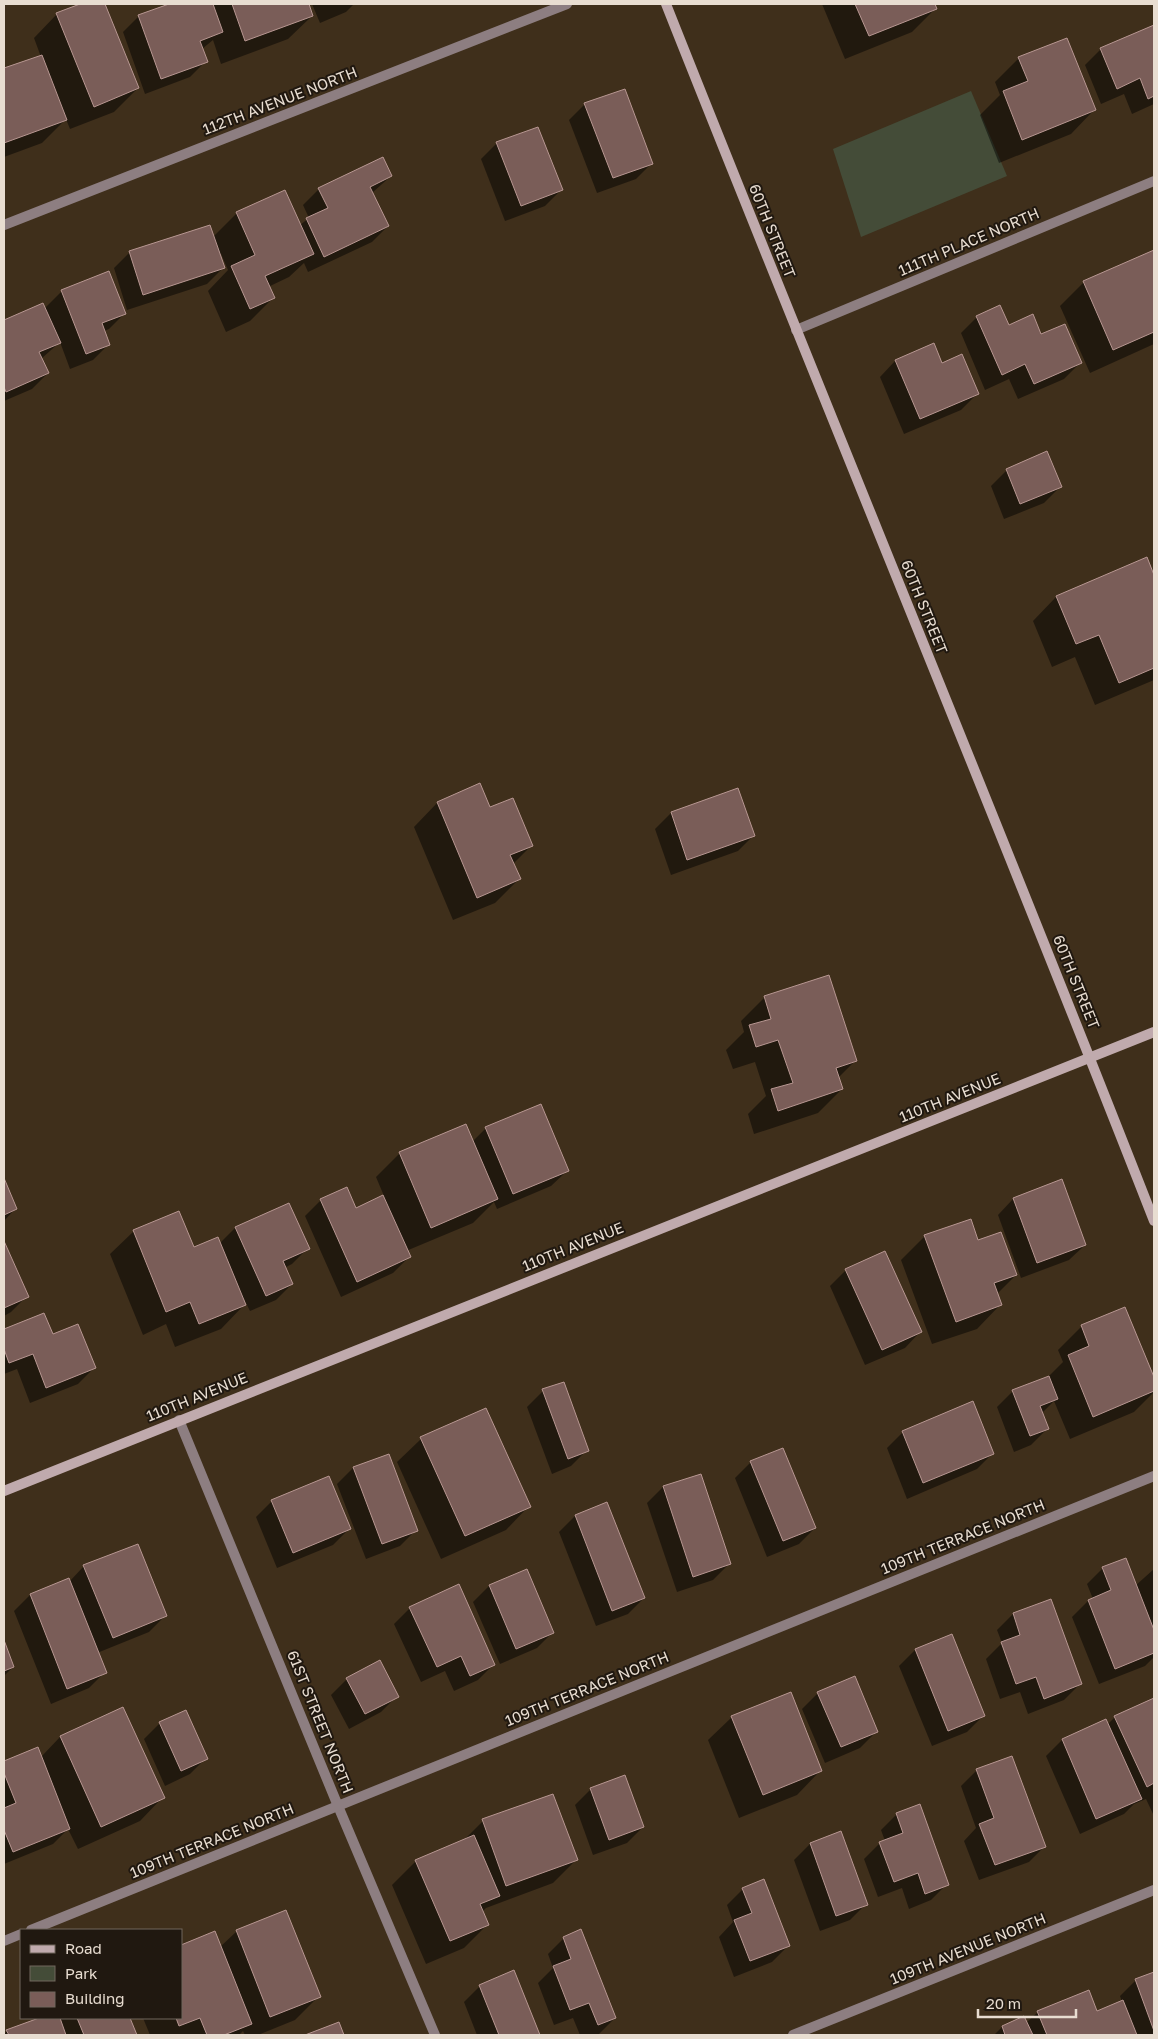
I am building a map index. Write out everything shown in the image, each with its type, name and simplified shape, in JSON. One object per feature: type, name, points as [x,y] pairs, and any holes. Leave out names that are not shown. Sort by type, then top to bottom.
[{"type":"street","name":"112TH AVENUE NORTH","points":[[4,225],[567,4]]},
{"type":"street","name":"60TH STREET","points":[[666,4],[1091,1058],[1154,1221]]},
{"type":"street","name":"111TH PLACE NORTH","points":[[796,330],[1154,181]]},
{"type":"street","name":"110TH AVENUE","points":[[4,1491],[1154,1032]]},
{"type":"street","name":"61ST STREET NORTH","points":[[179,1420],[338,1806],[435,2035]]},
{"type":"street","name":"109TH TERRACE NORTH","points":[[33,1929],[1154,1476]]},
{"type":"street","name":"109TH AVENUE NORTH","points":[[793,2035],[1154,1890]]},
{"type":"street","points":[[4,1941],[20,1934]]},
{"type":"green space","points":[[971,91],[1007,176],[861,237],[833,149]]},
{"type":"building","points":[[80,4],[105,4],[139,88],[94,107],[56,13]]},
{"type":"building","points":[[169,4],[213,4],[223,32],[200,41],[208,62],[161,79],[138,15]]},
{"type":"building","points":[[232,4],[309,4],[313,16],[245,41]]},
{"type":"building","points":[[855,4],[935,4],[937,9],[869,36]]},
{"type":"building","points":[[1154,25],[1154,96],[1148,99],[1140,78],[1117,89],[1100,48]]},
{"type":"building","points":[[1067,38],[1096,110],[1022,140],[1003,91],[1028,81],[1018,57]]},
{"type":"building","points":[[42,55],[67,120],[4,143],[4,68]]},
{"type":"building","points":[[625,89],[653,164],[613,178],[584,103]]},
{"type":"building","points":[[538,127],[563,190],[521,206],[496,142]]},
{"type":"building","points":[[383,157],[392,176],[370,187],[389,226],[324,257],[306,218],[328,208],[318,188]]},
{"type":"building","points":[[285,190],[314,254],[265,276],[275,298],[250,309],[231,266],[255,255],[236,212]]},
{"type":"building","points":[[210,225],[225,268],[143,295],[129,251]]},
{"type":"building","points":[[1154,250],[1154,332],[1113,350],[1083,281]]},
{"type":"building","points":[[109,271],[126,314],[102,323],[110,345],[86,354],[61,290]]},
{"type":"building","points":[[43,303],[61,343],[39,352],[49,373],[6,392],[4,387],[4,320]]},
{"type":"building","points":[[1000,305],[1009,325],[1033,314],[1041,334],[1065,324],[1082,363],[1034,384],[1025,364],[1002,375],[976,316]]},
{"type":"building","points":[[934,343],[942,363],[962,354],[979,394],[920,419],[895,360]]},
{"type":"building","points":[[1047,451],[1062,487],[1020,504],[1006,469]]},
{"type":"building","points":[[1147,557],[1154,575],[1154,668],[1119,683],[1099,635],[1076,644],[1056,596]]},
{"type":"building","points":[[480,783],[490,807],[513,798],[533,846],[510,855],[521,879],[477,898],[437,802]]},
{"type":"building","points":[[738,788],[755,836],[687,860],[671,812]]},
{"type":"building","points":[[829,975],[857,1061],[836,1068],[843,1089],[778,1111],[771,1089],[793,1083],[778,1040],[756,1047],[749,1025],[771,1019],[764,996]]},
{"type":"building","points":[[541,1104],[569,1171],[513,1194],[485,1127]]},
{"type":"building","points":[[466,1124],[498,1199],[431,1228],[399,1152]]},
{"type":"building","points":[[4,1178],[17,1209],[4,1215]]},
{"type":"building","points":[[1062,1179],[1086,1245],[1037,1263],[1013,1198]]},
{"type":"building","points":[[347,1187],[356,1208],[383,1195],[411,1257],[357,1282],[320,1199]]},
{"type":"building","points":[[289,1203],[310,1249],[283,1261],[293,1284],[266,1296],[235,1227]]},
{"type":"building","points":[[179,1211],[194,1247],[218,1237],[246,1305],[199,1324],[190,1302],[166,1312],[133,1230]]},
{"type":"building","points":[[971,1219],[978,1240],[1001,1232],[1017,1275],[994,1283],[1002,1305],[956,1322],[924,1235]]},
{"type":"building","points":[[4,1241],[29,1297],[4,1308]]},
{"type":"building","points":[[885,1251],[922,1332],[882,1350],[845,1269]]},
{"type":"building","points":[[1125,1307],[1154,1377],[1154,1391],[1093,1417],[1068,1355],[1089,1346],[1081,1325]]},
{"type":"building","points":[[44,1313],[53,1334],[78,1324],[96,1368],[46,1388],[33,1354],[9,1363],[4,1349],[4,1329]]},
{"type":"building","points":[[1049,1376],[1058,1399],[1040,1406],[1049,1429],[1030,1436],[1012,1390]]},
{"type":"building","points":[[564,1382],[589,1451],[568,1459],[542,1389]]},
{"type":"building","points":[[973,1401],[994,1454],[923,1483],[902,1431]]},
{"type":"building","points":[[486,1408],[531,1507],[465,1536],[420,1437]]},
{"type":"building","points":[[783,1448],[816,1528],[783,1541],[750,1461]]},
{"type":"building","points":[[389,1454],[418,1531],[382,1544],[353,1467]]},
{"type":"building","points":[[701,1474],[731,1564],[693,1577],[663,1486]]},
{"type":"building","points":[[329,1476],[351,1529],[293,1553],[271,1500]]},
{"type":"building","points":[[607,1502],[645,1598],[612,1611],[575,1515]]},
{"type":"building","points":[[138,1544],[167,1616],[113,1638],[83,1565]]},
{"type":"building","points":[[1126,1558],[1154,1630],[1154,1653],[1115,1669],[1088,1600],[1111,1590],[1102,1567]]},
{"type":"building","points":[[527,1569],[554,1633],[516,1649],[489,1585]]},
{"type":"building","points":[[69,1578],[107,1673],[67,1689],[30,1594]]},
{"type":"building","points":[[459,1584],[495,1665],[470,1676],[461,1656],[437,1667],[409,1607]]},
{"type":"building","points":[[1051,1599],[1082,1684],[1044,1699],[1036,1677],[1016,1684],[1001,1642],[1020,1635],[1013,1613]]},
{"type":"building","points":[[952,1634],[985,1716],[948,1731],[915,1649]]},
{"type":"building","points":[[4,1640],[14,1667],[4,1671]]},
{"type":"building","points":[[380,1660],[399,1697],[365,1714],[346,1678]]},
{"type":"building","points":[[855,1676],[878,1732],[841,1747],[817,1692]]},
{"type":"building","points":[[791,1692],[822,1771],[763,1795],[731,1716]]},
{"type":"building","points":[[1154,1698],[1154,1783],[1147,1787],[1114,1716]]},
{"type":"building","points":[[123,1707],[165,1798],[101,1827],[60,1736]]},
{"type":"building","points":[[186,1710],[208,1759],[181,1771],[159,1722]]},
{"type":"building","points":[[1106,1719],[1142,1799],[1096,1819],[1062,1739]]},
{"type":"building","points":[[38,1747],[70,1829],[13,1852],[4,1830],[4,1808],[16,1803],[4,1773],[4,1761]]},
{"type":"building","points":[[1012,1756],[1046,1847],[995,1865],[979,1824],[994,1818],[976,1769]]},
{"type":"building","points":[[625,1775],[644,1827],[609,1840],[590,1788]]},
{"type":"building","points":[[553,1794],[578,1860],[506,1886],[482,1819]]},
{"type":"building","points":[[920,1804],[949,1885],[925,1894],[918,1873],[894,1882],[879,1842],[903,1833],[896,1813]]},
{"type":"building","points":[[841,1831],[868,1905],[836,1916],[810,1843]]},
{"type":"building","points":[[474,1835],[500,1896],[480,1904],[489,1925],[450,1941],[415,1860]]},
{"type":"building","points":[[764,1879],[790,1946],[750,1961],[734,1920],[752,1913],[742,1888]]},
{"type":"building","points":[[286,1910],[321,1997],[270,2017],[236,1930]]},
{"type":"building","points":[[581,1929],[616,2018],[598,2025],[589,2003],[570,2010],[553,1966],[571,1959],[563,1937]]},
{"type":"building","points":[[215,1931],[252,2024],[224,2035],[207,2035],[200,2018],[179,2026],[176,2019],[182,2019],[182,1945]]},
{"type":"building","points":[[514,1970],[540,2035],[499,2035],[479,1985]]},
{"type":"building","points":[[1154,1972],[1154,2031],[1135,1979]]},
{"type":"building","points":[[1089,1990],[1097,2011],[1123,2000],[1137,2035],[1047,2035],[1037,2011]]},
{"type":"building","points":[[1024,2016],[1033,2035],[1005,2035],[1002,2026]]},
{"type":"building","points":[[36,2019],[60,2019],[66,2035],[9,2035],[6,2030]]},
{"type":"building","points":[[77,2019],[130,2019],[137,2035],[84,2035]]},
{"type":"building","points":[[339,2022],[344,2035],[305,2035]]}]
